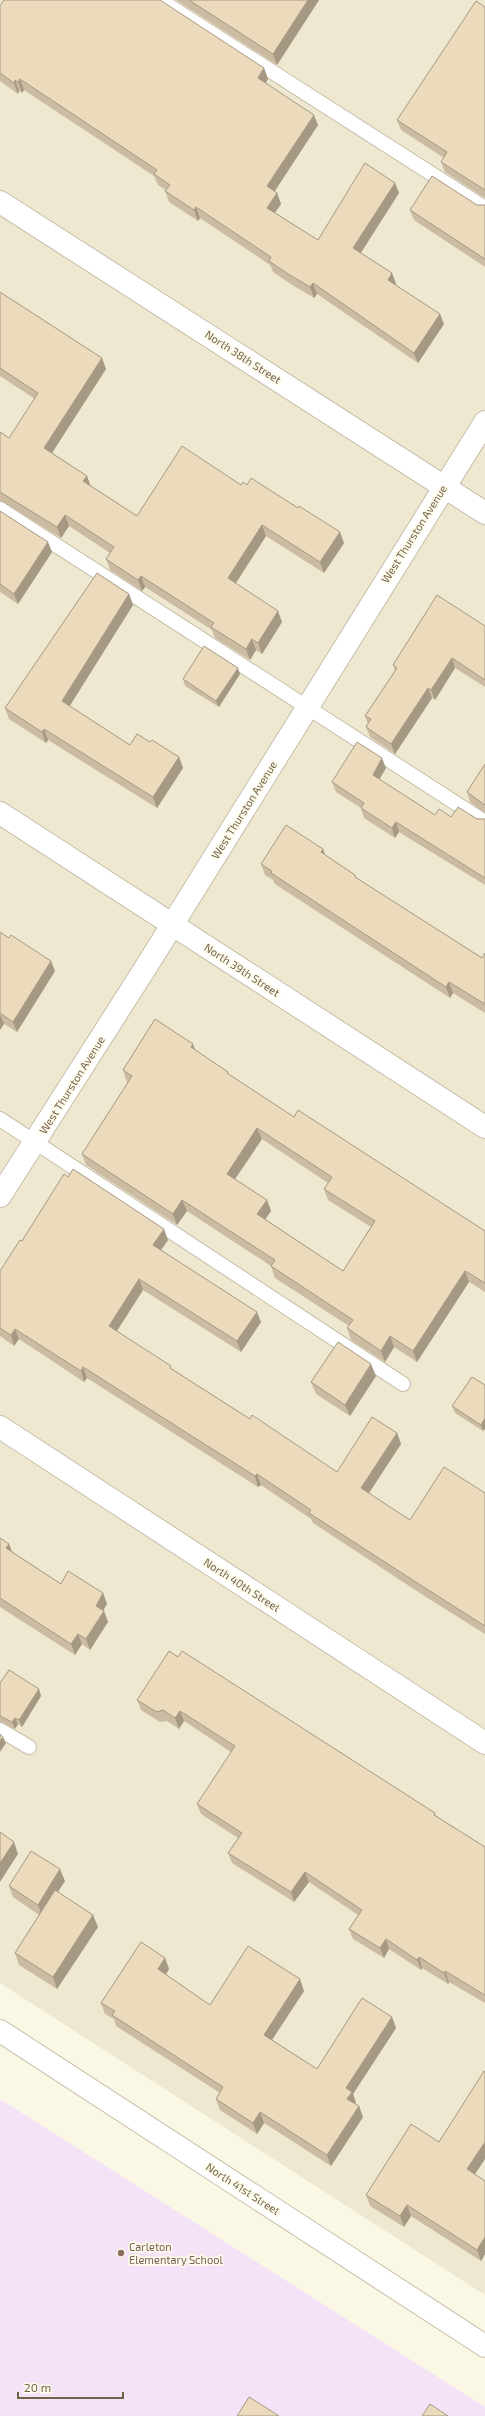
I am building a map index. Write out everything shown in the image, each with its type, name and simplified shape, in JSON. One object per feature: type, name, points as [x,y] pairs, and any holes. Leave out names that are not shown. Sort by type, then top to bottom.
[{"type":"street","name":"North 38th Street","points":[[0,202],[485,513]]},
{"type":"street","name":"West Thurston Avenue","points":[[0,1196],[36,1142],[172,925],[485,422]]},
{"type":"street","name":"North 39th Street","points":[[0,813],[485,1127]]},
{"type":"street","name":"North 40th Street","points":[[0,1427],[485,1743]]},
{"type":"street","name":"North 41st Street","points":[[0,2031],[485,2346]]},
{"type":"lane","points":[[160,0],[485,208]]},
{"type":"lane","points":[[0,509],[308,706],[485,822]]},
{"type":"lane","points":[[0,1119],[403,1384]]},
{"type":"lane","points":[[0,1730],[29,1747]]},
{"type":"shaded area","points":[[0,0],[485,0],[485,2295],[0,1983]]},
{"type":"shaded area","name":"Carleton Elementary School","points":[[0,2099],[485,2407],[485,2416],[0,2416]]},
{"type":"building","points":[[4,0],[160,0],[264,68],[258,78],[314,115],[267,186],[277,193],[267,208],[318,240],[365,163],[395,183],[353,248],[392,273],[388,280],[440,314],[414,353],[313,283],[310,287],[285,272],[269,261],[271,257],[196,207],[194,210],[165,191],[170,185],[154,174],[157,170],[20,79],[18,82],[15,80],[14,83],[0,73],[0,6]]},
{"type":"building","points":[[189,0],[308,0],[273,54]]},
{"type":"building","points":[[476,1],[485,7],[485,190],[441,162],[447,152],[397,120]]},
{"type":"building","points":[[432,176],[477,205],[485,205],[485,259],[410,210]]},
{"type":"building","points":[[0,292],[102,358],[44,448],[87,476],[83,481],[137,516],[182,446],[241,485],[243,482],[247,485],[251,478],[298,508],[299,506],[340,532],[320,562],[262,525],[228,578],[278,611],[258,643],[252,639],[246,649],[211,627],[214,623],[141,576],[138,580],[106,559],[114,547],[65,515],[57,527],[0,492],[0,432],[9,438],[38,393],[0,368]]},
{"type":"building","points":[[0,511],[48,542],[14,594],[0,584]]},
{"type":"building","points":[[97,573],[129,594],[62,701],[130,745],[137,734],[150,742],[152,740],[179,757],[153,797],[44,729],[42,732],[5,708]]},
{"type":"building","points":[[437,595],[485,626],[485,680],[452,658],[431,690],[428,688],[391,744],[366,727],[371,719],[365,716],[397,668],[393,665]]},
{"type":"building","points":[[204,646],[238,668],[216,701],[183,679]]},
{"type":"building","points":[[357,742],[382,758],[373,775],[435,815],[439,809],[451,817],[458,807],[477,819],[485,819],[485,878],[396,822],[392,828],[361,808],[364,803],[332,782]]},
{"type":"building","points":[[485,764],[485,805],[467,792]]},
{"type":"building","points":[[286,825],[323,849],[321,852],[355,875],[355,877],[482,958],[485,953],[485,1004],[449,982],[446,987],[271,873],[272,871],[261,864]]},
{"type":"building","points":[[0,932],[9,938],[11,935],[51,961],[13,1022],[0,1013]]},
{"type":"building","points":[[155,1019],[193,1044],[191,1047],[228,1072],[227,1073],[294,1117],[298,1110],[485,1231],[485,1283],[465,1271],[413,1351],[390,1336],[381,1351],[347,1328],[353,1320],[271,1266],[275,1260],[182,1200],[173,1214],[82,1154],[132,1076],[123,1070]],"holes":[[[257,1128],[332,1177],[324,1189],[375,1221],[343,1271],[257,1214],[267,1200],[227,1174]]]},
{"type":"building","points":[[73,1169],[164,1229],[153,1245],[257,1312],[237,1341],[139,1279],[109,1326],[171,1366],[170,1368],[250,1419],[252,1415],[337,1472],[372,1417],[397,1433],[361,1488],[410,1520],[444,1467],[485,1493],[485,1626],[309,1513],[311,1510],[257,1474],[255,1476],[83,1367],[81,1371],[15,1329],[11,1335],[0,1328],[0,1271],[20,1240],[22,1241],[64,1174],[68,1177]]},
{"type":"building","points":[[338,1342],[371,1364],[345,1405],[311,1382]]},
{"type":"building","points":[[472,1377],[485,1385],[485,1418],[481,1425],[452,1406]]},
{"type":"building","points":[[0,1538],[9,1544],[6,1548],[61,1584],[68,1571],[103,1593],[96,1606],[104,1611],[86,1639],[78,1634],[71,1644],[0,1598]]},
{"type":"building","points":[[169,1651],[178,1657],[182,1651],[435,1813],[434,1815],[485,1847],[485,1995],[445,1971],[444,1973],[419,1957],[417,1960],[386,1939],[380,1948],[349,1929],[362,1910],[305,1872],[291,1892],[228,1853],[242,1833],[197,1804],[235,1746],[180,1711],[175,1718],[163,1710],[157,1712],[137,1700]]},
{"type":"building","points":[[9,1670],[39,1689],[19,1720],[15,1718],[12,1722],[0,1716],[0,1683]]},
{"type":"building","points":[[0,1734],[3,1737],[0,1741]]},
{"type":"building","points":[[0,1832],[14,1842],[0,1863]]},
{"type":"building","points":[[31,1851],[60,1869],[38,1905],[9,1886]]},
{"type":"building","points":[[55,1890],[93,1915],[53,1977],[15,1953]]},
{"type":"building","points":[[141,1942],[165,1958],[158,1969],[210,2005],[248,1946],[300,1979],[264,2035],[317,2069],[362,1998],[392,2017],[346,2088],[352,2092],[347,2099],[359,2106],[327,2155],[260,2112],[253,2123],[216,2099],[223,2087],[112,2015],[115,2011],[101,2003]]},
{"type":"building","points":[[484,2071],[485,2142],[467,2169],[485,2181],[485,2237],[477,2250],[407,2205],[400,2216],[366,2195],[411,2124],[439,2142]]},
{"type":"building","points":[[249,2397],[279,2416],[237,2416]]},
{"type":"building","points":[[430,2404],[448,2416],[422,2416]]},
{"type":"place","name":"Carleton Elementary School","points":[[121,2253]]}]
